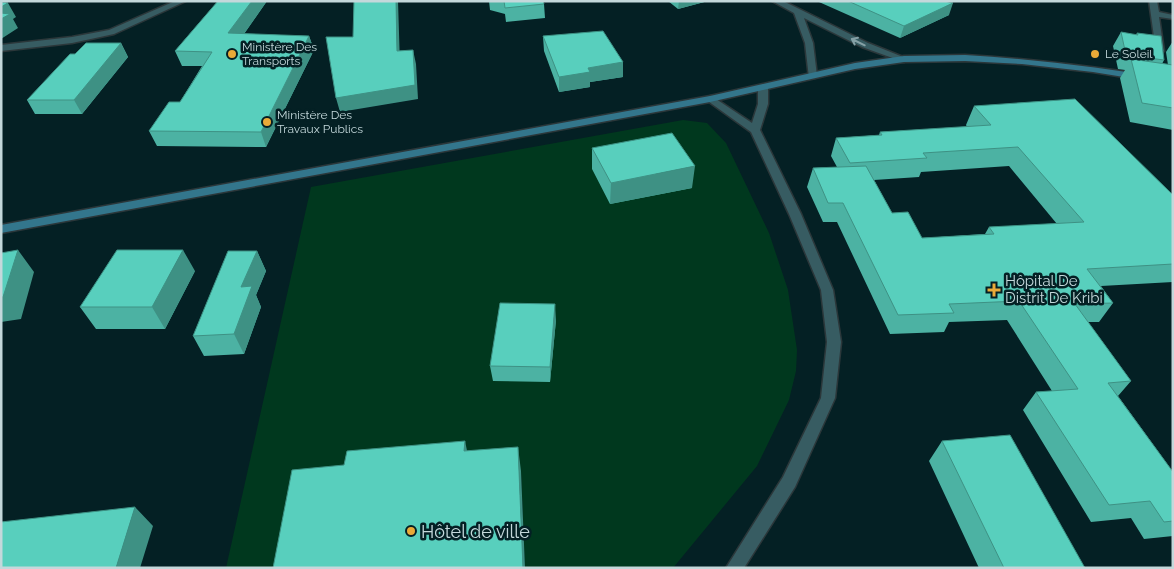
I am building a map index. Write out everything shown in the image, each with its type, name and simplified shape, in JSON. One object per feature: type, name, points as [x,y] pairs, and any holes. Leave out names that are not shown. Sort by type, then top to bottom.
[{"type":"street","points":[[1,48],[72,40],[111,32],[182,1]]},
{"type":"street","points":[[776,1],[798,14],[865,45],[904,59]]},
{"type":"street","points":[[1,229],[710,99],[855,66],[904,59],[965,58],[1022,61],[1093,69],[1165,74],[1153,1]]},
{"type":"street","points":[[798,14],[809,42],[812,76]]},
{"type":"street","points":[[1155,14],[1173,17]]},
{"type":"street","points":[[755,130],[763,104],[763,88]]},
{"type":"street","points":[[710,99],[755,130],[795,214],[827,290],[834,342],[828,398],[789,482],[734,568]]},
{"type":"green space","points":[[683,120],[707,123],[726,143],[769,233],[788,290],[797,350],[796,371],[789,400],[757,466],[673,568],[525,568],[521,471],[292,568],[226,568],[311,187]]},
{"type":"building","points":[[218,1],[252,1],[228,33],[309,36],[261,132],[149,131],[169,102],[180,102],[212,52],[175,51]]},
{"type":"building","points":[[354,1],[396,1],[397,51],[413,50],[415,85],[336,98],[326,37],[353,37]]},
{"type":"building","points":[[504,1],[543,1],[544,4],[505,8]]},
{"type":"building","points":[[848,1],[944,1],[953,3],[904,26]]},
{"type":"building","points":[[1,2],[8,3],[1,7]]},
{"type":"building","points":[[1,13],[10,14],[1,19]]},
{"type":"building","points":[[603,31],[623,62],[588,68],[590,72],[559,77],[543,36]]},
{"type":"building","points":[[1121,32],[1161,36],[1164,60],[1126,55]]},
{"type":"building","points":[[86,43],[121,43],[74,100],[27,100],[70,54],[75,54]]},
{"type":"building","points":[[1131,59],[1173,65],[1173,108],[1142,103]]},
{"type":"building","points":[[1075,99],[1173,195],[1173,264],[1087,269],[1113,303],[1075,304],[1131,381],[1108,383],[1173,472],[1173,521],[1164,522],[1150,501],[1109,505],[1036,392],[1078,389],[1019,301],[949,304],[954,313],[898,315],[843,203],[828,203],[813,168],[866,166],[892,213],[908,212],[922,238],[994,234],[989,227],[1084,222],[1018,147],[923,153],[927,158],[850,163],[836,138],[882,135],[880,132],[991,125],[974,106]]},
{"type":"building","points":[[672,133],[695,166],[611,183],[592,148]]},
{"type":"building","points":[[18,250],[3,297],[1,297],[1,253]]},
{"type":"building","points":[[117,250],[183,250],[152,307],[80,307]]},
{"type":"building","points":[[228,251],[257,251],[241,287],[252,286],[234,334],[193,336]]},
{"type":"building","points":[[500,303],[555,304],[550,367],[490,366]]},
{"type":"building","points":[[1010,435],[1085,568],[1004,568],[942,441]]},
{"type":"building","name":"Hôtel de ville","points":[[465,441],[464,451],[518,447],[523,568],[273,568],[292,470],[344,465],[347,451]]},
{"type":"building","points":[[135,507],[116,568],[1,568],[1,522]]},
{"type":"place","name":"Ministère Des Transports","points":[[232,54]]},
{"type":"place","name":"Le Soleil","points":[[1095,54]]},
{"type":"place","name":"Ministère Des Travaux Publics","points":[[267,122]]},
{"type":"place","name":"Hôpital De Distrit De Kribi","points":[[994,290]]},
{"type":"place","name":"Hôtel de ville","points":[[411,531]]}]
